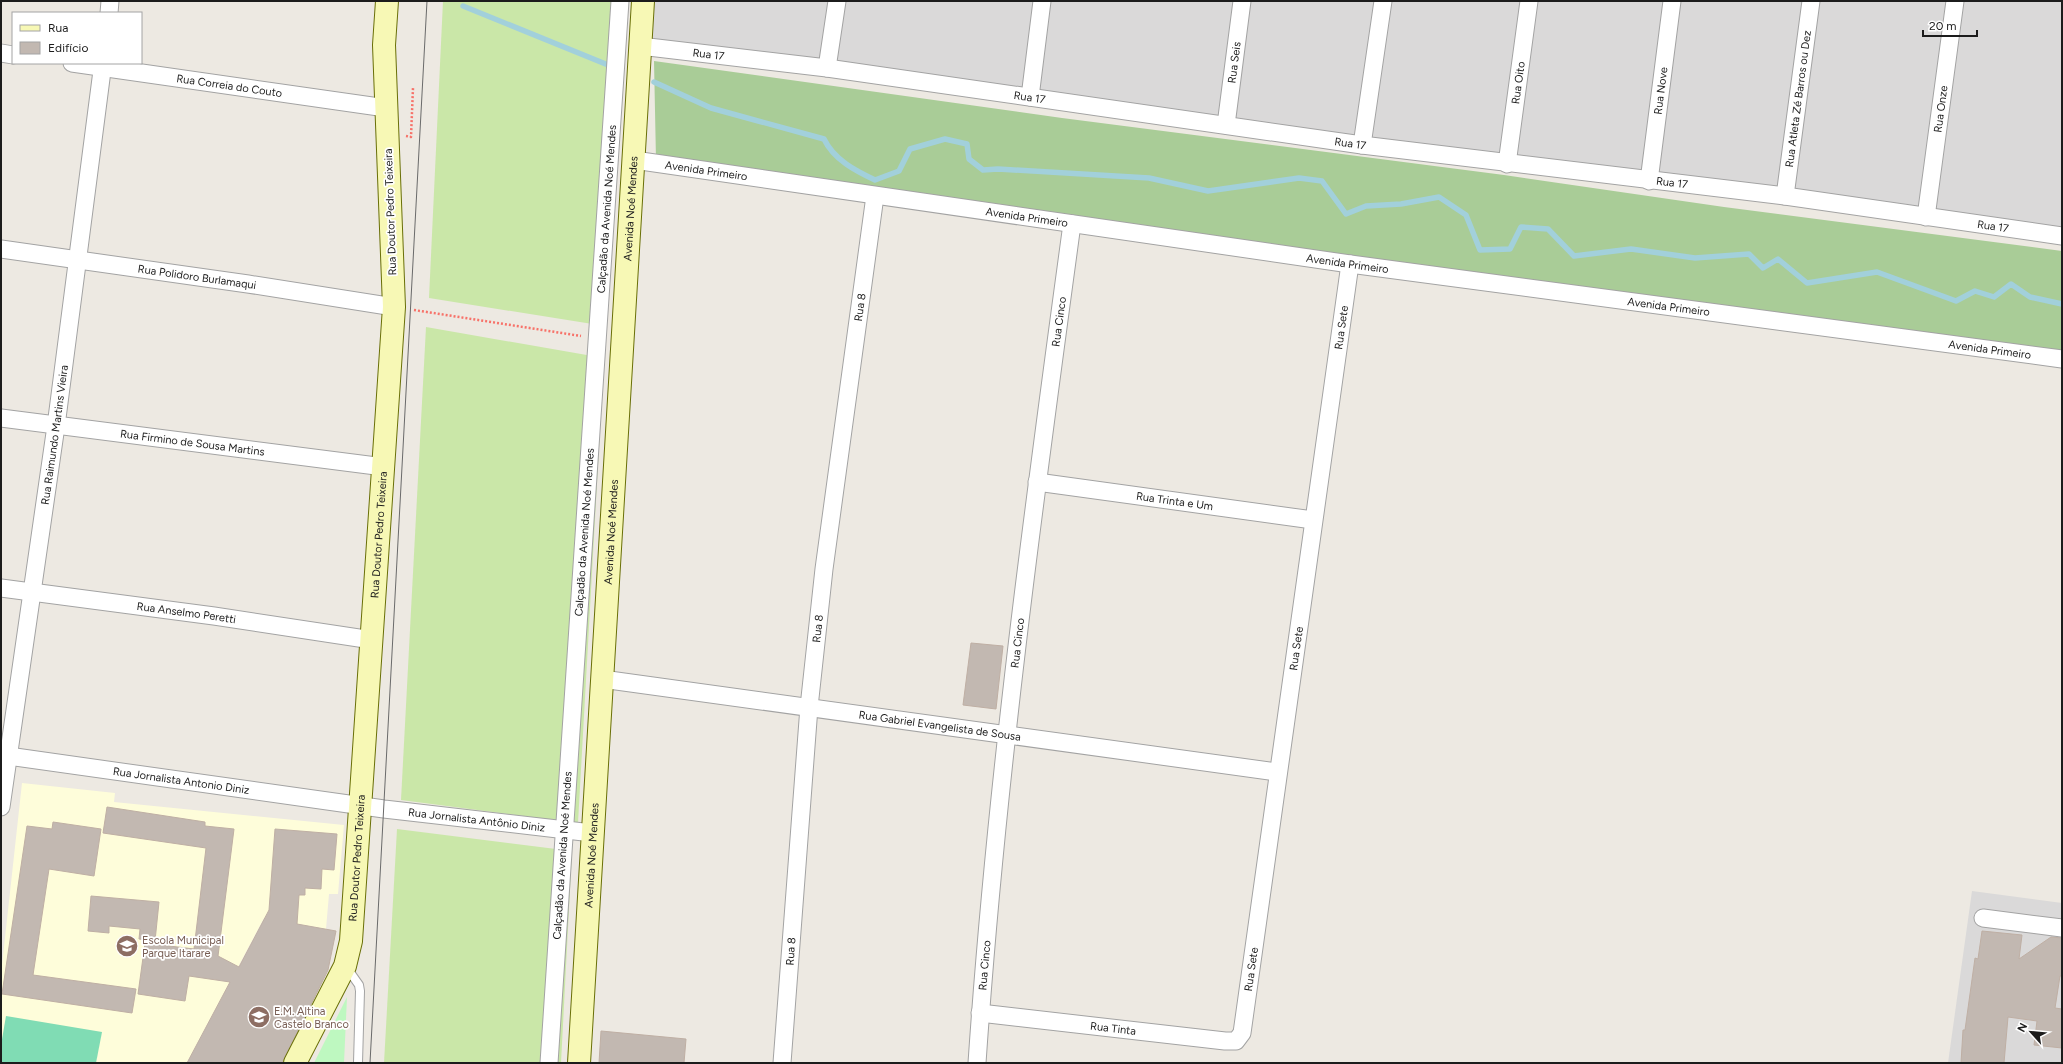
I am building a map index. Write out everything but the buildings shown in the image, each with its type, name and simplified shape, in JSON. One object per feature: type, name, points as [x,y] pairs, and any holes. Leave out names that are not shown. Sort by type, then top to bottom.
[{"type":"main road","name":"Rua Doutor Pedro Teixeira","points":[[295,1063],[345,966],[351,942],[394,307],[384,45],[387,1]]},
{"type":"main road","name":"Avenida Noé Mendes","points":[[579,1063],[643,1]]},
{"type":"street","points":[[109,12],[110,1]]},
{"type":"street","name":"Calçadão da Avenida Noé Mendes","points":[[549,1063],[562,830],[599,339],[620,1]]},
{"type":"street","points":[[828,68],[837,1]]},
{"type":"street","points":[[1030,98],[1042,1]]},
{"type":"street","name":"Rua Seis","points":[[1226,125],[1242,1]]},
{"type":"street","points":[[1362,145],[1383,1]]},
{"type":"street","name":"Rua Oito","points":[[1507,164],[1529,1]]},
{"type":"street","name":"Rua Nove","points":[[1649,180],[1672,1]]},
{"type":"street","name":"Rua Atleta Zé Barros ou Dez","points":[[1785,196],[1811,1]]},
{"type":"street","name":"Rua Onze","points":[[1926,217],[1955,1]]},
{"type":"street","name":"Rua 17","points":[[640,46],[828,68],[1362,145],[1507,164],[1785,196],[1926,217],[2062,234]]},
{"type":"street","points":[[1,53],[12,55]]},
{"type":"street","name":"Rua Correia do Couto","points":[[87,64],[386,108]]},
{"type":"street","name":"Rua Raimundo Martins Vieira","points":[[1,807],[4,755],[32,592],[56,426],[102,65]]},
{"type":"street","name":"Avenida Primeiro","points":[[634,160],[1350,264],[2062,359]]},
{"type":"street","name":"Rua 8","points":[[782,1063],[809,707],[825,561],[875,196]]},
{"type":"street","name":"Rua Cinco","points":[[977,1063],[980,1012],[1005,734],[1072,224]]},
{"type":"street","name":"Rua Polidoro Burlamaqui","points":[[1,249],[248,284],[394,307]]},
{"type":"street","name":"Rua Sete","points":[[1242,1033],[1277,772],[1350,264]]},
{"type":"street","name":"Rua Firmino de Sousa Martins","points":[[1,418],[384,467]]},
{"type":"street","name":"Rua Trinta e Um","points":[[1037,482],[1313,520]]},
{"type":"street","name":"Rua Anselmo Peretti","points":[[1,588],[214,616],[372,640]]},
{"type":"street","name":"Rua Gabriel Evangelista de Sousa","points":[[602,679],[1277,772]]},
{"type":"street","name":"Rua Jornalista Antonio Diniz","points":[[4,755],[361,805]]},
{"type":"street","name":"Rua Jornalista Antônio Diniz","points":[[361,805],[592,833]]},
{"type":"street","points":[[1983,918],[2062,928]]},
{"type":"street","name":"Rua Tinta","points":[[980,1012],[1225,1041],[1236,1041],[1242,1033]]},
{"type":"lane","points":[[345,966],[359,985],[360,991],[358,1063]]},
{"type":"path","points":[[411,137],[413,88]]},
{"type":"path","points":[[394,307],[599,339]]},
{"type":"shaded area","points":[[643,1],[2062,1],[2062,235],[640,46]]},
{"type":"shaded area","name":"Escola Municipal Parque Itarare","points":[[22,783],[115,793],[114,802],[344,825],[338,894],[329,894],[326,929],[264,918],[187,1063],[1,1063],[1,974]]},
{"type":"shaded area","points":[[1972,891],[2062,903],[2062,1063],[1948,1063]]},
{"type":"green space","points":[[443,1],[625,1],[605,326],[429,298]]},
{"type":"green space","points":[[654,61],[1062,118],[1504,175],[1724,207],[2062,251],[2062,352],[656,160]]},
{"type":"green space","points":[[426,327],[604,358],[578,823],[401,800]]},
{"type":"green space","points":[[397,829],[572,851],[561,1063],[384,1063]]},
{"type":"green space","points":[[347,997],[344,1063],[314,1063]]},
{"type":"green space","points":[[6,1016],[102,1032],[96,1063],[1,1063],[1,1045]]},
{"type":"waterway","points":[[463,6],[613,67]]},
{"type":"waterway","points":[[654,82],[711,108],[824,139],[834,153],[846,164],[875,180],[899,171],[910,149],[945,139],[967,144],[969,159],[983,170],[998,169],[1149,178],[1208,191],[1299,178],[1322,181],[1346,214],[1366,206],[1401,204],[1439,197],[1466,215],[1480,250],[1510,249],[1521,227],[1548,229],[1574,256],[1631,249],[1695,258],[1749,254],[1763,268],[1778,259],[1807,283],[1877,272],[1956,301],[1975,291],[1994,297],[2011,284],[2030,297],[2062,304]]},
{"type":"tram line","points":[[370,1063],[427,1]]},
{"type":"place","name":"Escola Municipal Parque Itarare","points":[[127,946]]},
{"type":"place","name":"E.M. Altina Castelo Branco","points":[[259,1017]]}]
